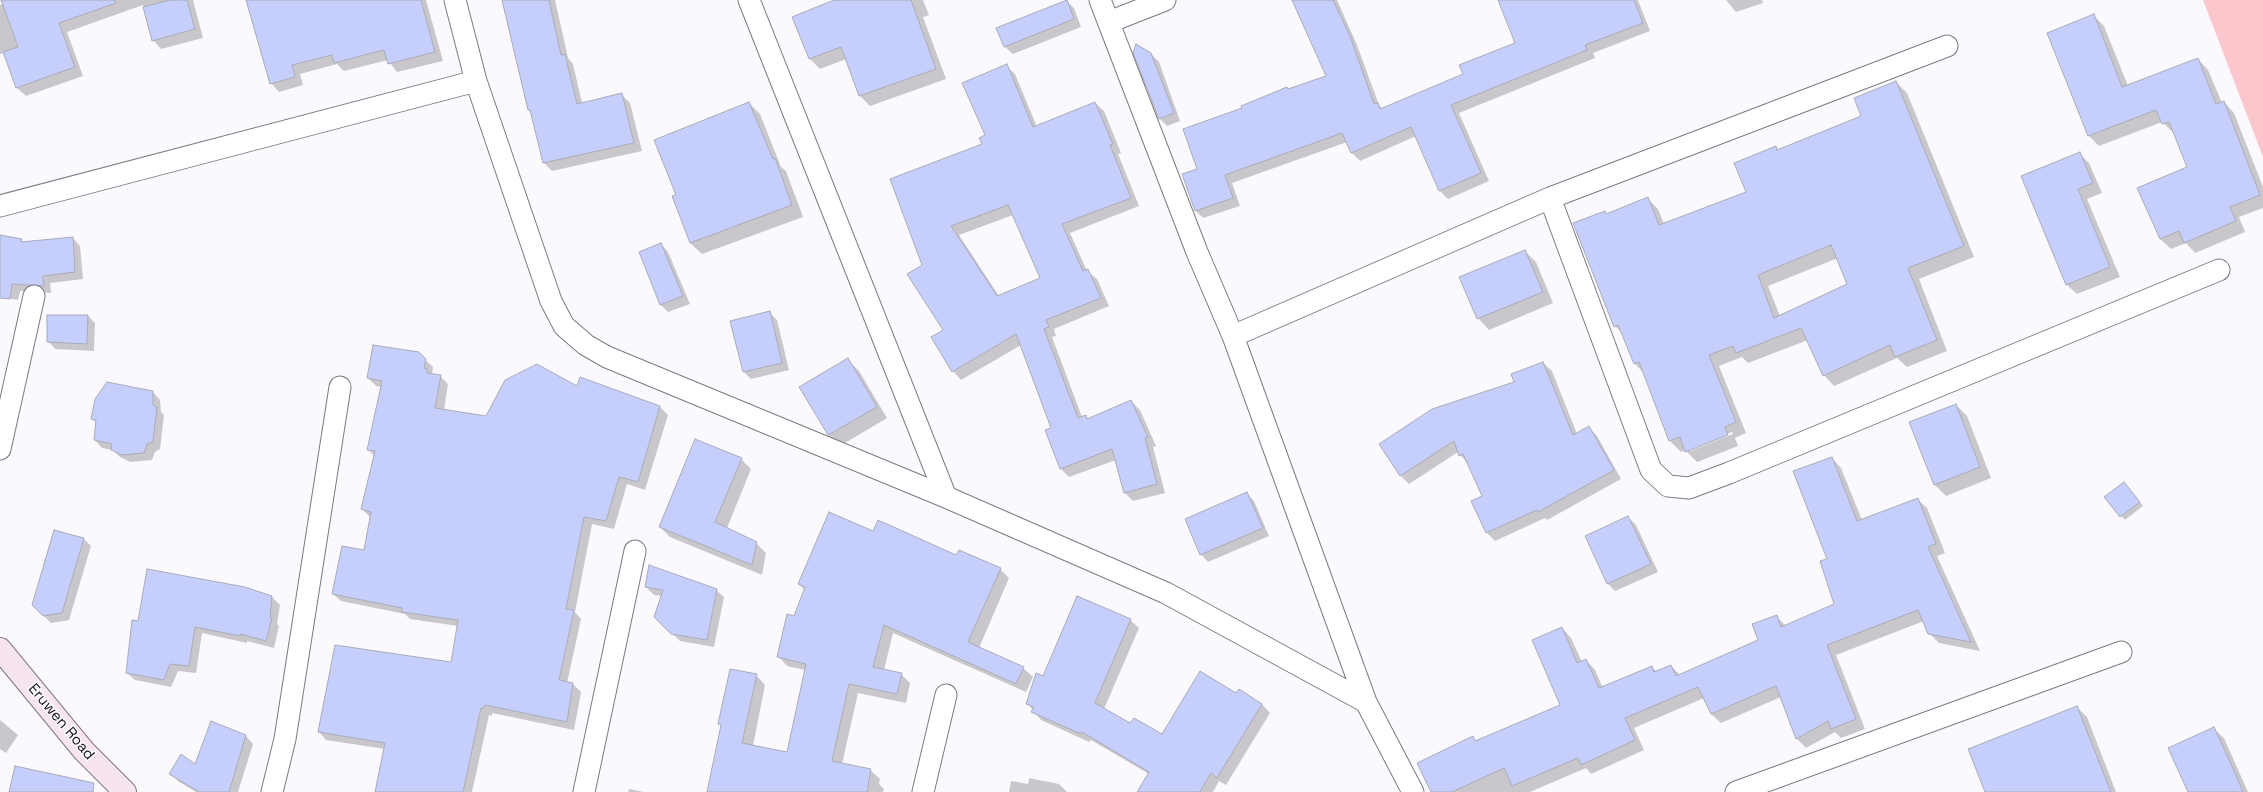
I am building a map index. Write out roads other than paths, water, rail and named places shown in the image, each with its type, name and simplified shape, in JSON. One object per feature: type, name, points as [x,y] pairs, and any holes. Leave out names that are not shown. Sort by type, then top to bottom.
[{"type":"street","points":[[455,0],[476,81],[551,301],[564,326],[586,345],[607,356],[946,497],[1166,593],[1366,702]]},
{"type":"street","points":[[749,0],[946,497]]},
{"type":"street","points":[[1100,0],[1197,252],[1233,336],[1366,702],[1413,792]]},
{"type":"street","points":[[1109,22],[1165,0]]},
{"type":"street","points":[[1233,336],[1550,198],[1947,46]]},
{"type":"street","points":[[0,206],[476,81]]},
{"type":"street","points":[[1550,198],[1651,470],[1668,486],[1689,488],[1729,473],[2219,270]]},
{"type":"street","points":[[0,449],[34,296]]},
{"type":"street","points":[[272,792],[284,739],[340,387]]},
{"type":"street","points":[[584,792],[635,551]]},
{"type":"street","name":"Eruwen Road","points":[[0,649],[84,751],[123,791]]},
{"type":"street","points":[[1743,791],[2121,652]]},
{"type":"street","points":[[922,792],[946,696]]}]
